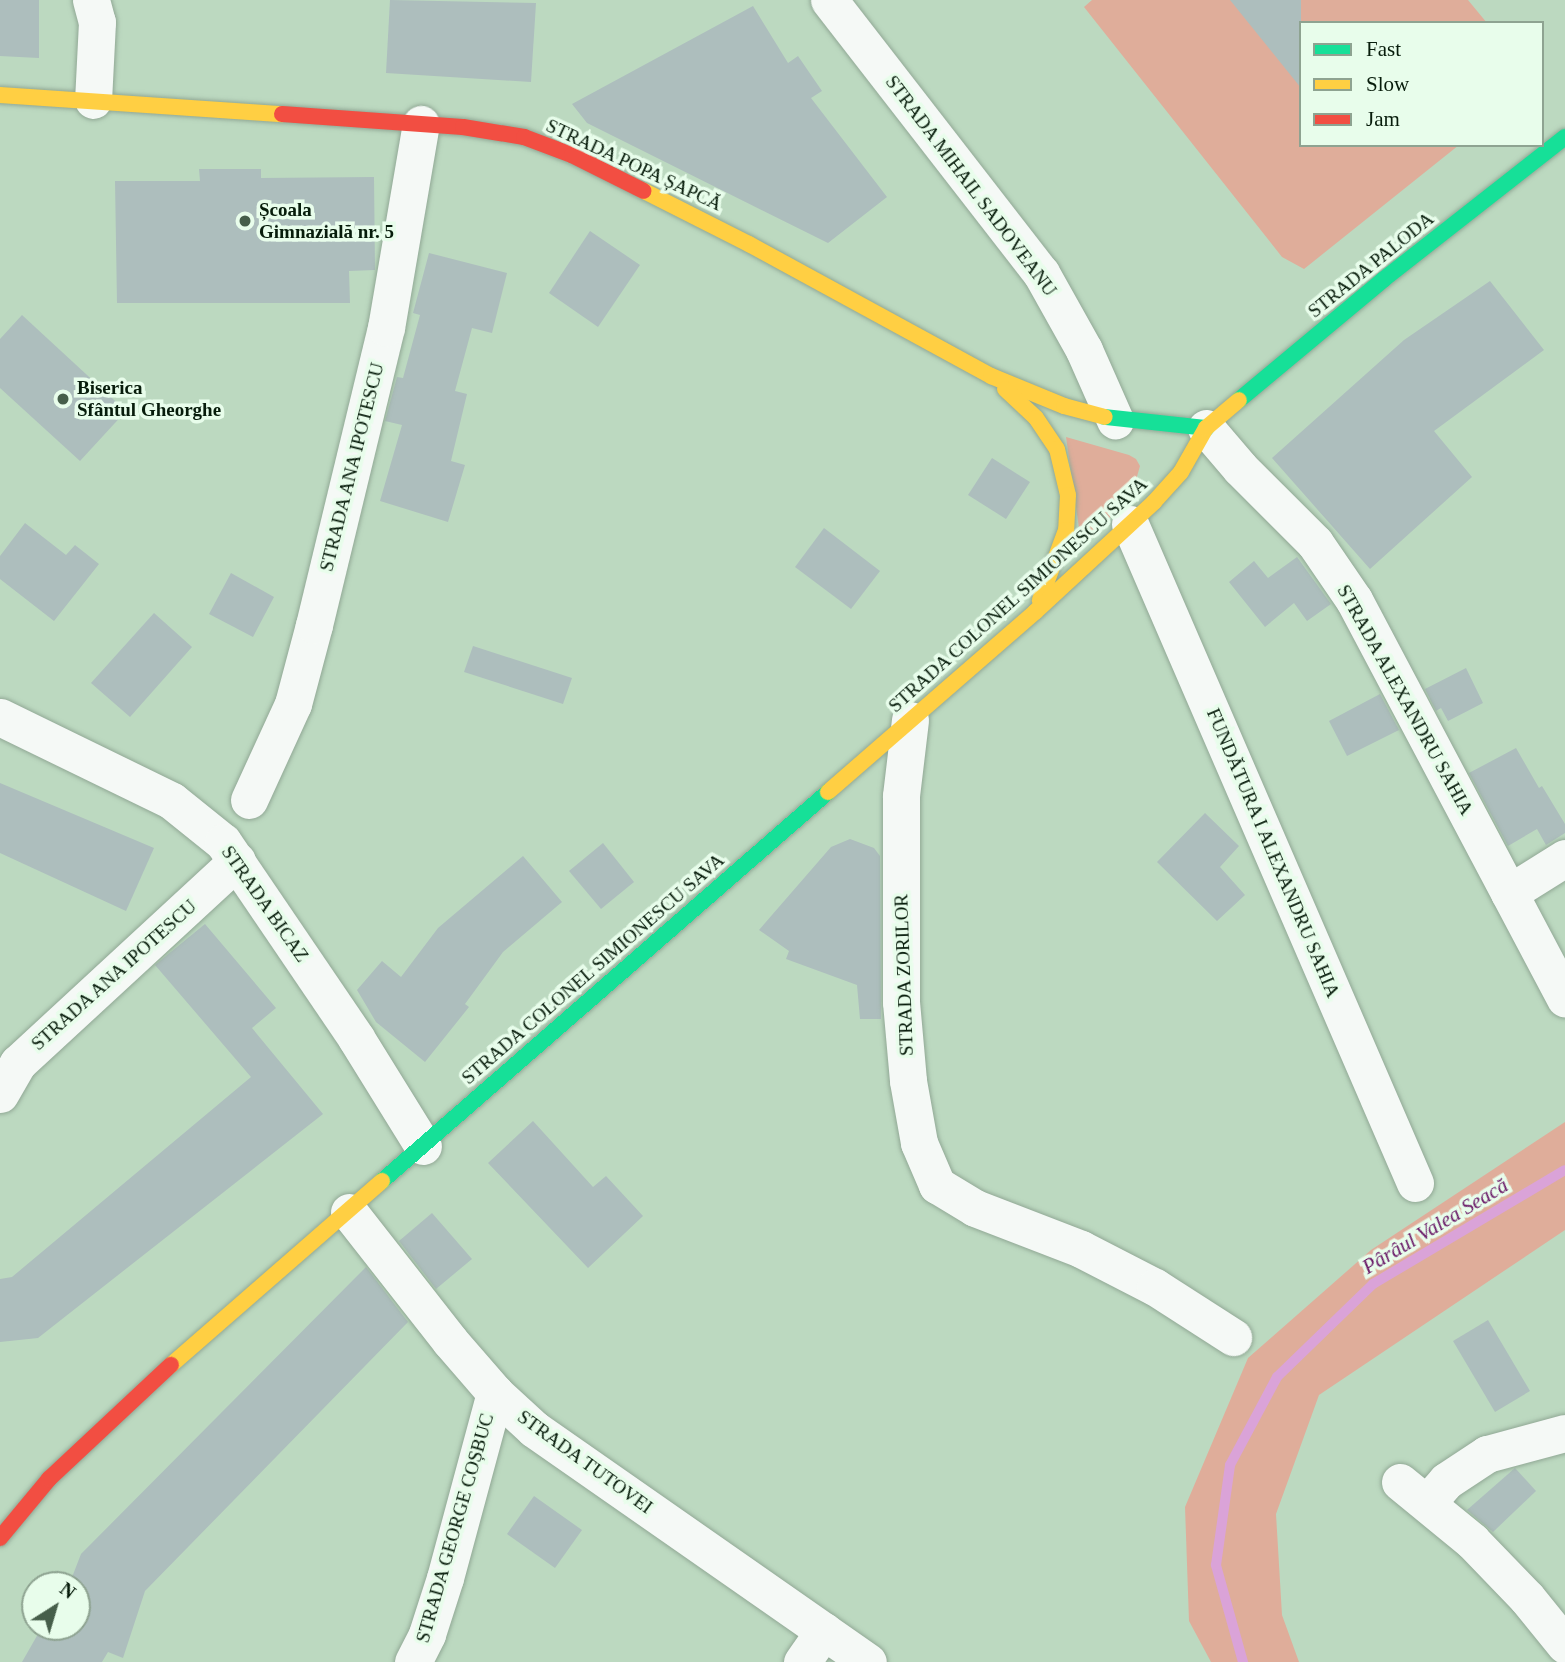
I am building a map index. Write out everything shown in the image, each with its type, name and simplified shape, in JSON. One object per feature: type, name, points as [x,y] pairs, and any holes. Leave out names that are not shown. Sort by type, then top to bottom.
[{"type":"main road","name":"STRADA POPA ȘAPCĂ","points":[[0,95],[421,124],[515,135],[572,155],[748,244],[991,376],[1064,407],[1115,421],[1206,428]]},
{"type":"main road","name":"STRADA PALODA","points":[[1206,428],[1384,279],[1565,137]]},
{"type":"main road","points":[[991,376],[1036,418],[1057,449],[1068,495],[1066,530],[1035,612]]},
{"type":"main road","name":"STRADA COLONEL SIMIONESCU SAVA","points":[[0,1538],[49,1479],[150,1383],[1035,612],[1130,524],[1181,472],[1206,428]]},
{"type":"street","points":[[91,0],[97,22],[93,100]]},
{"type":"street","name":"STRADA MIHAIL SADOVEANU","points":[[829,0],[1041,273],[1072,326],[1115,421]]},
{"type":"street","name":"STRADA ANA IPOTESCU","points":[[248,800],[293,704],[314,625],[386,328],[421,124]]},
{"type":"street","name":"STRADA ALEXANDRU SAHIA","points":[[1206,428],[1240,468],[1314,543],[1354,600],[1565,999]]},
{"type":"street","name":"FUNDĂTURA I ALEXANDRU SAHIA","points":[[1130,524],[1415,1183]]},
{"type":"street","name":"STRADA BICAZ","points":[[0,718],[172,801],[223,842],[356,1038],[423,1146]]},
{"type":"street","name":"STRADA ZORILOR","points":[[910,720],[901,796],[901,1002],[908,1081],[919,1143],[937,1185],[975,1208],[1080,1249],[1155,1287],[1233,1337]]},
{"type":"street","points":[[1509,893],[1565,858]]},
{"type":"street","name":"STRADA ANA IPOTESCU","points":[[0,1094],[18,1063],[237,861]]},
{"type":"street","name":"STRADA TUTOVEI","points":[[349,1212],[450,1341],[495,1393],[534,1429],[868,1662]]},
{"type":"street","name":"STRADA GEORGE COȘBUC","points":[[413,1662],[427,1634],[445,1578],[495,1393]]},
{"type":"street","points":[[1565,1433],[1487,1454],[1446,1481],[1413,1492],[1472,1541],[1527,1598],[1565,1645]]},
{"type":"street","points":[[802,1662],[824,1631]]},
{"type":"shaded area","points":[[1092,0],[1468,0],[1485,21],[1299,21],[1299,147],[1456,147],[1304,269],[1282,257],[1084,7]]},
{"type":"shaded area","points":[[1066,437],[1129,455],[1136,459],[1140,466],[1132,494],[1088,541],[1080,535]]},
{"type":"shaded area","points":[[1565,1122],[1565,1230],[1319,1395],[1276,1514],[1282,1615],[1299,1662],[1211,1662],[1189,1621],[1185,1507],[1248,1358],[1371,1250]]},
{"type":"building","points":[[0,0],[39,0],[39,58],[0,56]]},
{"type":"building","points":[[390,0],[536,3],[531,82],[386,73]]},
{"type":"building","points":[[1230,0],[1301,0],[1299,86]]},
{"type":"building","points":[[753,6],[788,63],[798,56],[822,91],[811,98],[887,197],[828,243],[587,123],[572,104]]},
{"type":"building","name":"Școala Gimnazială nr. 5","points":[[199,169],[261,169],[261,178],[374,177],[375,270],[349,271],[350,303],[117,303],[115,181],[200,181]]},
{"type":"building","points":[[590,231],[640,265],[598,327],[549,293]]},
{"type":"building","points":[[429,253],[507,273],[492,333],[472,328],[455,391],[467,394],[451,461],[465,465],[448,522],[380,501],[402,425],[385,421],[397,377],[403,378],[420,315],[413,313]]},
{"type":"building","points":[[1490,281],[1544,350],[1434,431],[1472,477],[1370,569],[1272,458],[1404,340]]},
{"type":"building","name":"Biserica Sfântul Gheorghe","points":[[22,315],[126,411],[80,461],[0,388],[0,339]]},
{"type":"building","points":[[992,458],[1030,482],[1006,519],[968,495]]},
{"type":"building","points":[[25,523],[66,555],[75,545],[99,564],[54,621],[0,579],[0,556]]},
{"type":"building","points":[[824,528],[880,571],[851,609],[795,567]]},
{"type":"building","points":[[1297,557],[1331,604],[1307,621],[1294,603],[1265,627],[1229,582],[1254,561],[1268,578]]},
{"type":"building","points":[[231,573],[274,597],[253,637],[209,614]]},
{"type":"building","points":[[154,613],[192,647],[130,717],[91,683]]},
{"type":"building","points":[[473,646],[572,678],[563,704],[464,672]]},
{"type":"building","points":[[1466,668],[1483,703],[1448,721],[1441,708],[1436,711],[1425,689]]},
{"type":"building","points":[[1380,694],[1399,730],[1347,756],[1329,721]]},
{"type":"building","points":[[1516,748],[1539,788],[1542,786],[1565,824],[1565,833],[1546,845],[1537,829],[1508,846],[1469,773]]},
{"type":"building","points":[[0,783],[154,848],[126,911],[0,853]]},
{"type":"building","points":[[1205,813],[1239,846],[1220,867],[1245,895],[1217,921],[1157,862]]},
{"type":"building","points":[[850,839],[874,848],[880,856],[881,1019],[860,1019],[857,985],[786,959],[789,951],[759,930],[831,847]]},
{"type":"building","points":[[603,843],[634,882],[601,909],[569,871]]},
{"type":"building","points":[[523,856],[562,902],[503,952],[465,1004],[469,1007],[425,1062],[376,1022],[357,990],[382,961],[401,977],[438,928]]},
{"type":"building","points":[[205,924],[276,1008],[252,1028],[323,1114],[38,1338],[0,1342],[0,1279],[12,1277],[251,1077],[155,965]]},
{"type":"building","points":[[533,1121],[593,1187],[606,1176],[643,1216],[588,1268],[488,1163]]},
{"type":"building","points":[[432,1213],[472,1259],[436,1289],[399,1241]]},
{"type":"building","points":[[366,1267],[408,1322],[145,1591],[123,1658],[108,1652],[102,1662],[22,1662],[34,1641],[91,1641],[91,1571],[74,1571],[81,1554]]},
{"type":"building","points":[[1488,1320],[1530,1391],[1495,1412],[1453,1341]]},
{"type":"building","points":[[1515,1468],[1536,1491],[1493,1532],[1467,1510]]},
{"type":"building","points":[[534,1496],[582,1530],[555,1568],[507,1534]]},
{"type":"waterway","name":"Pârâul Valea Seacă","points":[[1243,1662],[1216,1565],[1230,1465],[1277,1377],[1373,1284],[1565,1170]]},
{"type":"traffic: fast","points":[[1239,400],[1384,279],[1565,137]]},
{"type":"traffic: fast","points":[[1105,417],[1206,428]]},
{"type":"traffic: fast","points":[[382,1181],[828,792]]},
{"type":"traffic: slow","points":[[0,95],[282,114]]},
{"type":"traffic: slow","points":[[644,191],[749,244],[991,376],[1064,406],[1105,417]]},
{"type":"traffic: slow","points":[[1005,389],[1036,418],[1057,449],[1068,495],[1066,530],[1040,600]]},
{"type":"traffic: slow","points":[[828,792],[1035,612],[1154,502],[1181,472],[1206,428],[1239,400]]},
{"type":"traffic: slow","points":[[171,1365],[382,1181]]},
{"type":"traffic: jam","points":[[282,114],[463,127],[524,137],[572,155],[644,191]]},
{"type":"traffic: jam","points":[[0,1538],[49,1479],[171,1365]]},
{"type":"place","name":"Școala Gimnazială nr. 5","points":[[245,221]]},
{"type":"place","name":"Biserica Sfântul Gheorghe","points":[[63,399]]}]
